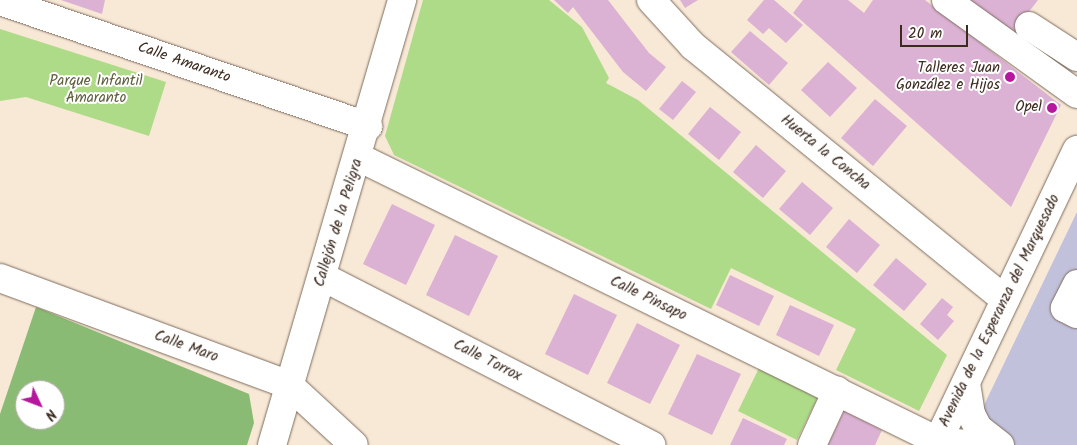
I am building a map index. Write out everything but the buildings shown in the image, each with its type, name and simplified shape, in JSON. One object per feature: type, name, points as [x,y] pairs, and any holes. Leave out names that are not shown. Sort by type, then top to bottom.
[{"type":"street","name":"Callejón de la Peligra","points":[[272,445],[368,126],[402,0]]},
{"type":"street","name":"Huerta la Concha","points":[[651,0],[693,46],[1005,300]]},
{"type":"street","points":[[946,0],[1077,94]]},
{"type":"street","name":"Calle Amaranto","points":[[0,1],[368,126]]},
{"type":"street","points":[[1029,26],[1077,57]]},
{"type":"street","name":"Avenida de la Esperanza del Marquesado","points":[[937,443],[1077,150]]},
{"type":"street","name":"Calle Pinsapo","points":[[358,157],[837,391],[937,443]]},
{"type":"street","name":"Calle Torrox","points":[[323,277],[652,445]]},
{"type":"street","name":"Calle Maro","points":[[0,278],[289,385],[354,445]]},
{"type":"street","points":[[1071,311],[1077,284]]},
{"type":"street","points":[[966,383],[970,414],[978,428],[1000,445]]},
{"type":"street","points":[[812,445],[837,391]]},
{"type":"street","points":[[937,443],[977,445]]},
{"type":"shaded area","points":[[1077,212],[1077,445],[968,445],[986,401]]},
{"type":"green space","points":[[423,0],[549,0],[582,27],[609,78],[606,83],[638,100],[947,355],[919,411],[836,370],[856,329],[731,268],[711,309],[394,155],[385,136]]},
{"type":"green space","name":"Parque Infantil Amaranto","points":[[0,29],[166,82],[149,136],[26,97],[0,101]]},
{"type":"green space","points":[[36,307],[249,394],[254,423],[247,445],[0,445],[0,414]]},
{"type":"green space","points":[[760,366],[819,395],[797,440],[738,411]]},
{"type":"place","name":"Talleres Juan González e Hijos","points":[[1010,77]]},
{"type":"place","name":"Opel","points":[[1052,108]]}]
